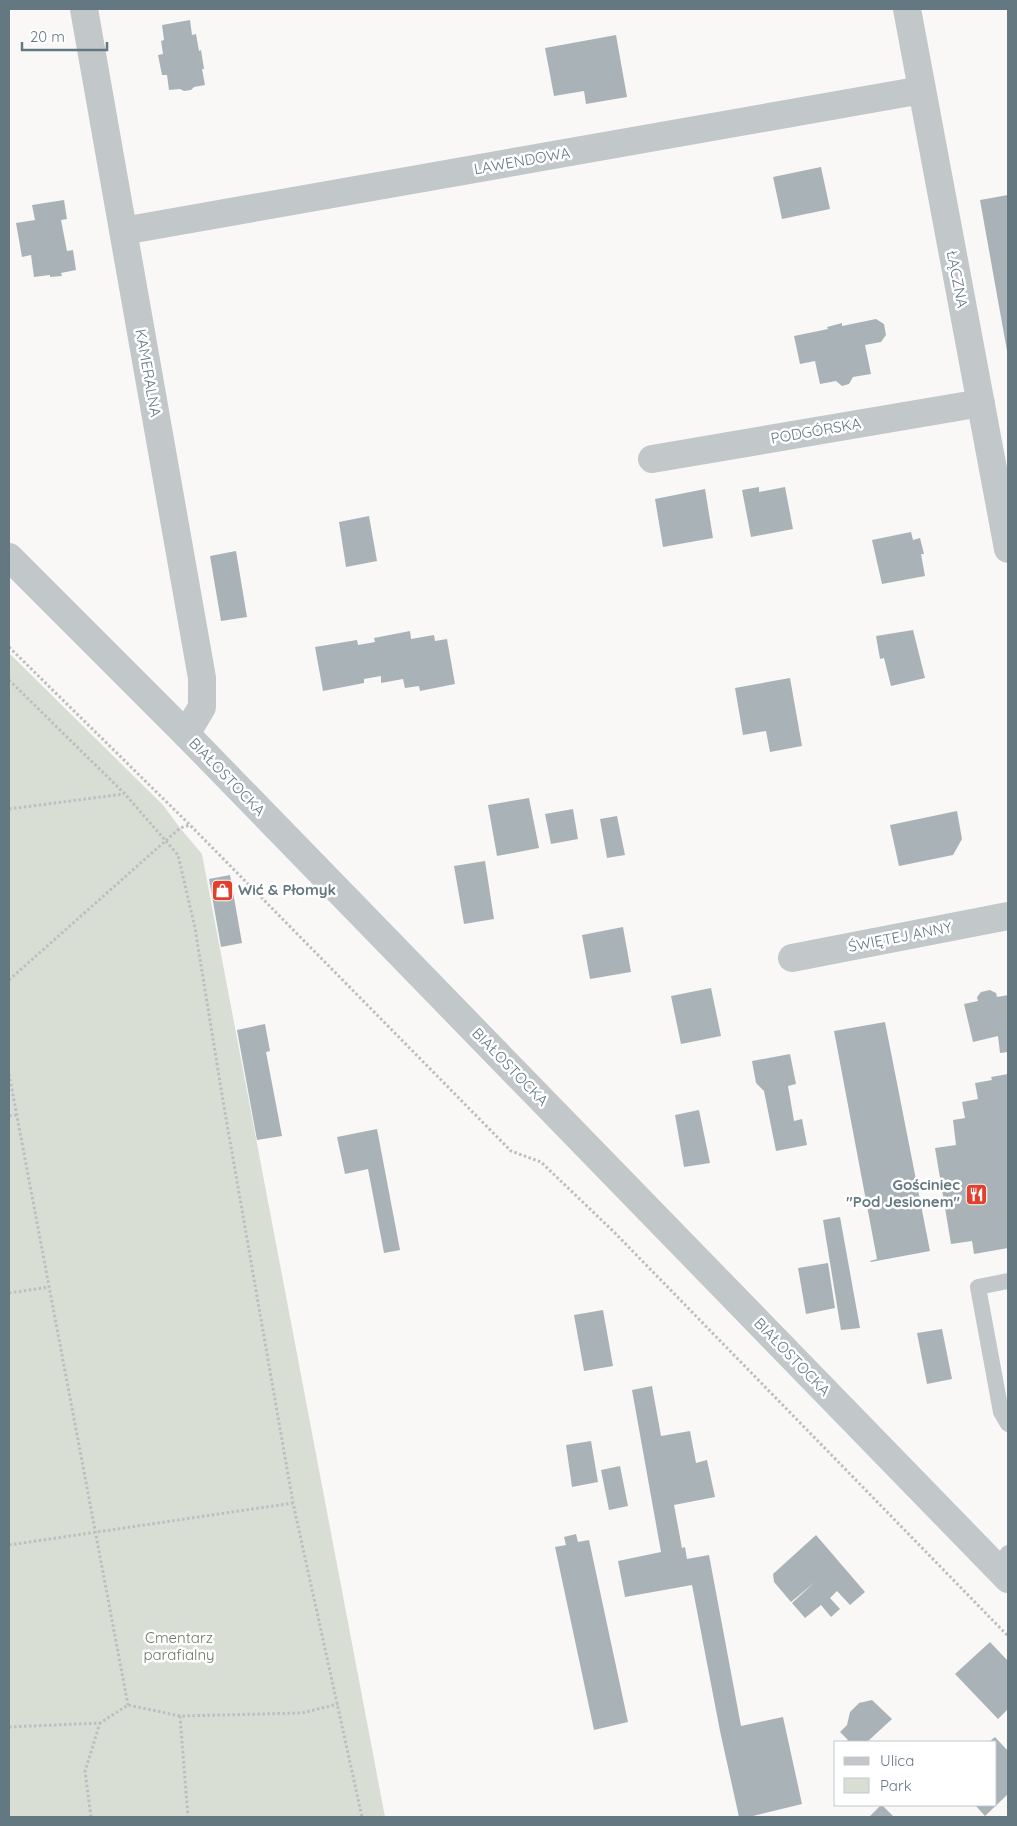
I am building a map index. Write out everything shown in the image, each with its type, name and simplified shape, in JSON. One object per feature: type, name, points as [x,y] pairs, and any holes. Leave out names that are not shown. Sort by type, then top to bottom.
[{"type":"street","name":"KAMERALNA","points":[[84,9],[202,678],[202,707],[186,734]]},
{"type":"street","name":"ŁĄCZNA","points":[[907,9],[1008,549]]},
{"type":"street","name":"LAWENDOWA","points":[[123,231],[922,90]]},
{"type":"street","name":"PODGÓRSKA","points":[[652,459],[981,403]]},
{"type":"street","name":"BIAŁOSTOCKA","points":[[9,557],[186,734],[1005,1567]]},
{"type":"street","name":"ŚWIĘTEJ ANNY","points":[[792,958],[1008,916]]},
{"type":"lane","points":[[1008,1281],[978,1287],[1001,1412],[1008,1424]]},
{"type":"path","points":[[9,646],[190,825],[511,1152],[542,1162],[614,1232],[1008,1636]]},
{"type":"path","points":[[9,680],[125,794],[178,855],[195,928],[293,1504],[362,1817]]},
{"type":"path","points":[[9,809],[125,794]]},
{"type":"path","points":[[9,980],[180,828],[190,825]]},
{"type":"path","points":[[9,1074],[128,1705]]},
{"type":"path","points":[[9,1116],[16,1115]]},
{"type":"path","points":[[9,1293],[49,1286]]},
{"type":"path","points":[[9,1546],[293,1504]]},
{"type":"path","points":[[9,1727],[100,1723],[128,1705],[180,1716],[302,1713],[338,1704]]},
{"type":"path","points":[[180,1716],[188,1817]]},
{"type":"path","points":[[91,1817],[85,1771],[100,1723]]},
{"type":"green space","name":"Cmentarz parafialny","points":[[9,653],[163,805],[202,854],[385,1817],[9,1817]]},
{"type":"building","points":[[190,20],[192,35],[196,34],[199,51],[201,50],[205,85],[184,91],[180,89],[169,90],[167,75],[162,75],[158,55],[163,54],[161,41],[164,40],[162,25]]},
{"type":"building","points":[[616,35],[627,97],[586,104],[584,91],[554,96],[545,48]]},
{"type":"building","points":[[821,167],[830,209],[782,219],[773,177]]},
{"type":"building","points":[[1008,195],[1008,351],[1007,351],[980,200]]},
{"type":"building","points":[[64,200],[67,219],[61,220],[67,251],[73,250],[76,270],[61,273],[62,276],[34,277],[31,255],[22,257],[16,223],[35,220],[32,205]]},
{"type":"building","points":[[876,319],[884,324],[886,335],[881,342],[865,345],[871,374],[853,377],[849,384],[842,386],[836,381],[820,384],[815,361],[800,364],[794,336],[828,329],[827,327],[842,323],[842,326]]},
{"type":"building","points":[[759,487],[759,492],[785,487],[793,529],[751,537],[742,490]]},
{"type":"building","points":[[705,489],[713,538],[663,547],[655,499]]},
{"type":"building","points":[[369,516],[377,561],[346,567],[339,522]]},
{"type":"building","points":[[911,532],[913,540],[920,538],[924,554],[921,554],[925,576],[882,584],[872,540]]},
{"type":"building","points":[[236,551],[247,617],[221,621],[210,556]]},
{"type":"building","points":[[913,630],[925,678],[891,686],[884,658],[880,659],[876,636]]},
{"type":"building","points":[[410,631],[411,639],[434,635],[435,641],[447,639],[455,684],[420,691],[419,686],[405,688],[403,679],[381,683],[381,676],[364,679],[364,683],[323,691],[315,647],[357,640],[358,645],[375,642],[374,638]]},
{"type":"building","points":[[790,678],[802,746],[770,752],[766,731],[743,735],[735,688]]},
{"type":"building","points":[[529,798],[539,848],[497,856],[488,805]]},
{"type":"building","points":[[573,809],[578,839],[551,844],[545,814]]},
{"type":"building","points":[[957,811],[962,839],[953,855],[899,866],[890,825]]},
{"type":"building","points":[[617,816],[625,855],[607,858],[600,819]]},
{"type":"building","points":[[485,861],[494,919],[464,924],[454,866]]},
{"type":"building","points":[[230,875],[242,943],[221,947],[209,879]]},
{"type":"building","points":[[623,927],[631,972],[590,979],[582,935]]},
{"type":"building","points":[[711,988],[721,1036],[681,1044],[671,996]]},
{"type":"building","points":[[990,990],[996,993],[997,997],[1008,995],[1008,1052],[1000,1053],[998,1036],[973,1042],[964,1004],[978,1001],[977,997],[981,992]]},
{"type":"building","points":[[885,1022],[930,1251],[871,1262],[877,1259],[834,1031]]},
{"type":"building","points":[[265,1024],[270,1051],[266,1052],[282,1136],[257,1140],[237,1030]]},
{"type":"building","points":[[790,1054],[796,1084],[788,1086],[794,1121],[802,1119],[807,1145],[776,1151],[764,1091],[756,1083],[752,1061]]},
{"type":"building","name":"Gościniec \"Pod Jesionem\"","points":[[1008,1074],[1008,1248],[974,1254],[972,1241],[951,1244],[935,1148],[956,1145],[953,1120],[965,1118],[962,1102],[978,1099],[975,1083],[992,1080],[991,1077]]},
{"type":"building","points":[[699,1110],[710,1163],[684,1167],[675,1115]]},
{"type":"building","points":[[377,1129],[400,1250],[384,1253],[368,1169],[345,1174],[337,1137]]},
{"type":"building","points":[[840,1217],[860,1328],[841,1330],[823,1220]]},
{"type":"building","points":[[828,1263],[835,1308],[806,1314],[798,1268]]},
{"type":"building","points":[[603,1310],[613,1366],[584,1371],[574,1315]]},
{"type":"building","points":[[942,1329],[952,1379],[927,1384],[917,1333]]},
{"type":"building","points":[[652,1386],[661,1436],[690,1431],[696,1463],[707,1460],[715,1497],[674,1505],[682,1548],[685,1547],[687,1559],[709,1555],[741,1726],[783,1717],[802,1804],[749,1817],[739,1817],[720,1731],[692,1585],[625,1597],[618,1561],[661,1552],[632,1390]]},
{"type":"building","points":[[591,1441],[598,1482],[572,1487],[566,1445]]},
{"type":"building","points":[[620,1466],[628,1506],[609,1510],[601,1470]]},
{"type":"building","points":[[576,1534],[578,1542],[589,1540],[628,1722],[594,1730],[555,1547],[566,1545],[564,1537]]},
{"type":"building","points":[[816,1535],[865,1592],[850,1605],[837,1591],[830,1598],[840,1609],[831,1617],[821,1605],[805,1618],[792,1603],[815,1582],[791,1602],[774,1582],[773,1574]]},
{"type":"building","points":[[990,1642],[1008,1661],[1008,1709],[998,1719],[955,1674]]},
{"type":"building","points":[[872,1700],[892,1719],[868,1741],[846,1741],[848,1740],[840,1732],[847,1725],[850,1712],[859,1703]]},
{"type":"building","points":[[995,1737],[1008,1751],[1008,1794],[997,1805],[997,1741],[990,1741]]},
{"type":"building","points":[[880,1806],[883,1806],[894,1817],[869,1817]]},
{"type":"building","points":[[976,1806],[995,1806],[985,1816]]},
{"type":"place","name":"Wić & Płomyk","points":[[222,890]]},
{"type":"place","name":"Gościniec \"Pod Jesionem\"","points":[[976,1194]]}]
